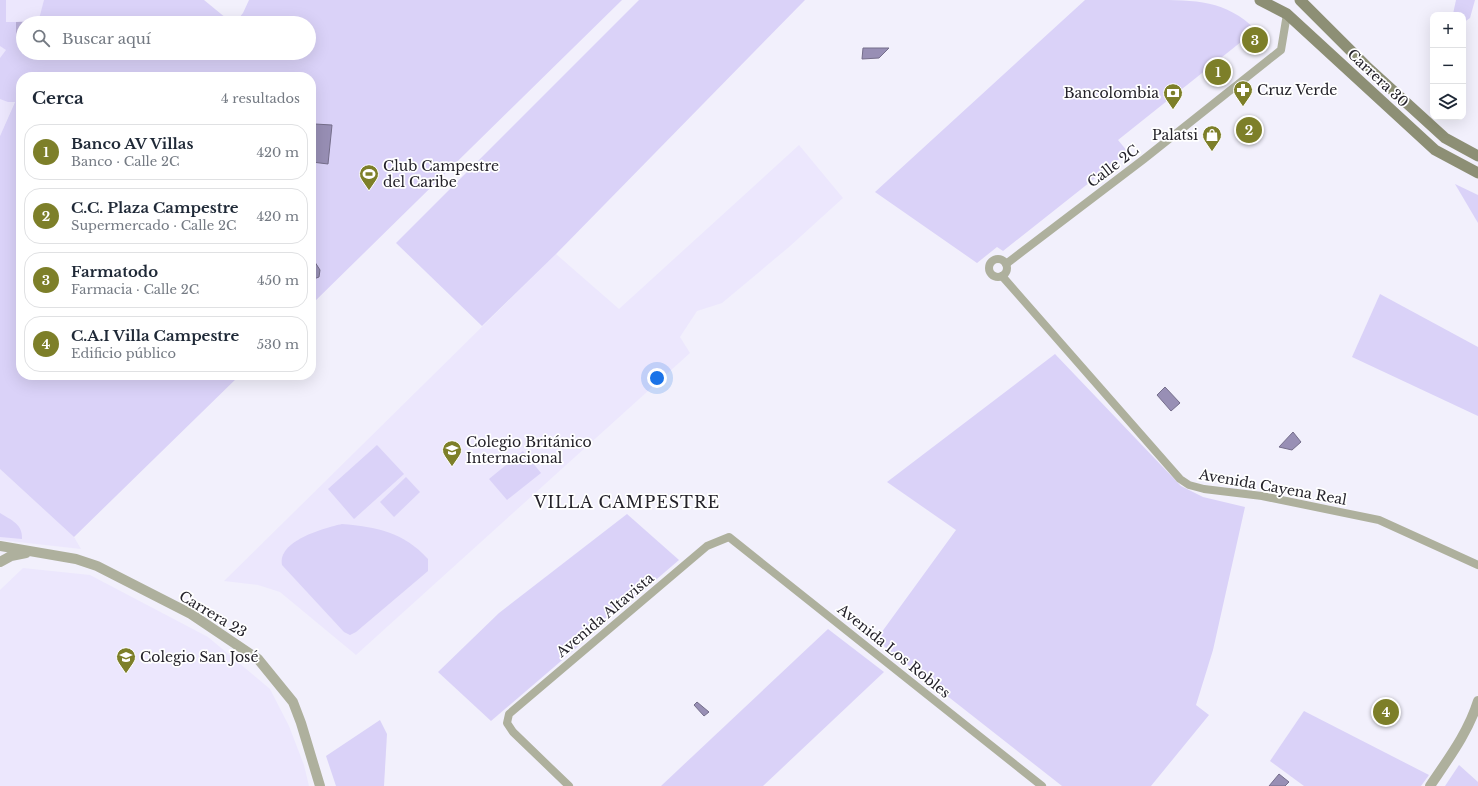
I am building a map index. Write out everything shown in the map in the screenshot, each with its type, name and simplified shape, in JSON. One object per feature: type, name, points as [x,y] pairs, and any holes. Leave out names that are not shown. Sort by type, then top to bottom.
[{"type":"main road","name":"Carrera 30","points":[[1260,0],[1287,14],[1435,150],[1478,174]]},
{"type":"main road","name":"Carrera 30","points":[[1300,0],[1366,66],[1445,138],[1478,156]]},
{"type":"street","name":"Calle 2C","points":[[1006,264],[1144,159],[1281,50],[1287,14]]},
{"type":"street","points":[[999,259],[1006,264],[1007,269],[1002,276],[996,276],[991,273],[990,265],[993,260],[999,259]]},
{"type":"street","name":"Avenida Cayena Real","points":[[1002,276],[1120,412],[1180,479],[1189,485],[1204,489],[1262,496],[1378,520],[1478,565]]},
{"type":"street","name":"Avenida Altavista","points":[[569,786],[513,732],[507,723],[509,714],[707,546],[729,537]]},
{"type":"street","name":"Avenida Los Robles","points":[[729,537],[1042,786]]},
{"type":"street","name":"Carrera 23","points":[[0,546],[76,559],[96,566],[191,614],[258,659],[292,702],[301,723],[320,786]]},
{"type":"street","name":"Carrera 23","points":[[0,562],[18,554],[41,554]]},
{"type":"street","points":[[1430,786],[1461,740],[1471,721],[1478,701]]},
{"type":"shaded area","points":[[0,0],[58,0],[51,16],[16,16],[16,60],[22,60],[21,72],[16,72],[16,99],[0,136]]},
{"type":"shaded area","name":"Club Campestre del Caribe","points":[[0,0],[6,0],[6,22],[16,22],[16,60],[316,60],[316,16],[241,16],[249,0],[622,0],[316,300],[316,72],[16,72],[16,380],[235,380],[74,537],[0,469],[0,136],[15,102],[8,102],[0,99],[0,58],[6,50],[0,46]]},
{"type":"shaded area","points":[[44,0],[204,0],[223,16],[40,16]]},
{"type":"shaded area","points":[[639,0],[805,0],[556,254],[482,326],[396,243]]},
{"type":"shaded area","points":[[1085,0],[1183,0],[1209,4],[1221,7],[1233,13],[1245,20],[1256,30],[1118,140],[1128,152],[1003,251],[997,247],[977,263],[875,192]]},
{"type":"shaded area","points":[[1456,0],[1475,0],[1470,18],[1466,21],[1466,12],[1453,12]]},
{"type":"shaded area","points":[[863,48],[889,48],[879,58],[862,59]]},
{"type":"shaded area","points":[[316,124],[332,125],[328,164],[316,162]]},
{"type":"shaded area","name":"Colegio Británico Internacional","points":[[799,145],[843,198],[789,247],[722,303],[697,311],[680,337],[690,353],[356,655],[280,592],[258,585],[224,581],[556,254],[619,309]]},
{"type":"shaded area","points":[[1455,184],[1478,195],[1478,223]]},
{"type":"shaded area","points":[[316,264],[320,270],[319,277],[316,278]]},
{"type":"shaded area","points":[[1380,294],[1478,347],[1478,416],[1352,357]]},
{"type":"shaded area","points":[[1055,354],[1181,486],[1203,497],[1245,507],[1213,650],[1196,705],[1209,715],[1151,786],[1062,786],[876,640],[956,530],[887,482]]},
{"type":"shaded area","points":[[1165,387],[1180,403],[1171,411],[1157,395]]},
{"type":"shaded area","points":[[1293,432],[1301,442],[1292,450],[1279,447]]},
{"type":"shaded area","points":[[377,445],[404,474],[354,519],[328,489]]},
{"type":"shaded area","points":[[523,451],[541,473],[507,500],[489,479]]},
{"type":"shaded area","points":[[0,469],[74,537],[81,549],[0,540]]},
{"type":"shaded area","points":[[406,477],[420,492],[394,517],[380,502]]},
{"type":"shaded area","points":[[0,513],[16,523],[21,530],[22,539],[0,537]]},
{"type":"shaded area","points":[[627,514],[679,560],[491,721],[438,672],[499,613]]},
{"type":"shaded area","points":[[342,524],[367,527],[389,532],[409,543],[428,559],[428,571],[356,632],[350,635],[344,632],[282,565],[282,557],[287,549],[294,543],[314,532]]},
{"type":"shaded area","name":"Colegio San José","points":[[23,568],[90,575],[208,637],[270,689],[289,726],[304,765],[309,786],[0,786],[0,590]]},
{"type":"shaded area","points":[[828,629],[884,672],[763,786],[661,786]]},
{"type":"shaded area","points":[[697,702],[709,712],[704,716],[694,705]]},
{"type":"shaded area","points":[[1304,711],[1429,775],[1421,786],[1304,786],[1270,761]]},
{"type":"shaded area","points":[[380,720],[387,734],[384,786],[336,786],[326,756]]},
{"type":"shaded area","points":[[1459,765],[1478,782],[1478,786],[1445,786]]},
{"type":"shaded area","points":[[1279,774],[1289,782],[1285,786],[1269,786]]},
{"type":"place","name":"Farmatodo","points":[[1255,40]]},
{"type":"place","name":"Banco AV Villas","points":[[1218,72]]},
{"type":"place","name":"Cruz Verde","points":[[1243,107]]},
{"type":"place","name":"Bancolombia","points":[[1173,110]]},
{"type":"place","name":"C.C. Plaza Campestre","points":[[1249,130]]},
{"type":"place","name":"Palatsi","points":[[1212,152]]},
{"type":"place","name":"Club Campestre del Caribe","points":[[369,191]]},
{"type":"place","name":"Colegio Británico Internacional","points":[[452,467]]},
{"type":"place","name":"Colegio San José","points":[[126,674]]},
{"type":"place","name":"C.A.I Villa Campestre","points":[[1386,712]]},
{"type":"district","name":"VILLA CAMPESTRE","points":[[627,502]]}]
